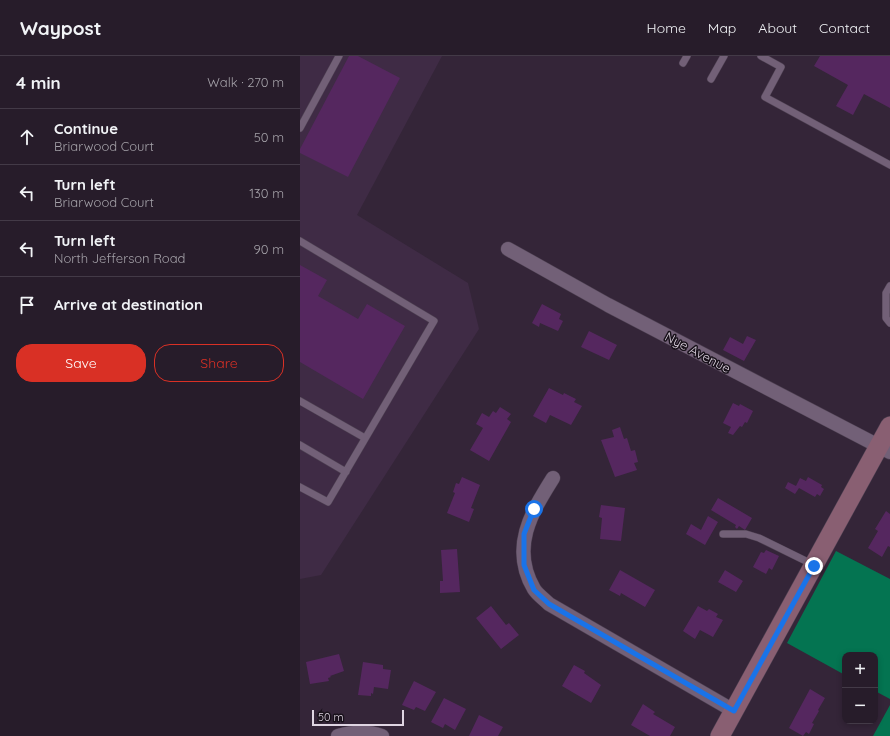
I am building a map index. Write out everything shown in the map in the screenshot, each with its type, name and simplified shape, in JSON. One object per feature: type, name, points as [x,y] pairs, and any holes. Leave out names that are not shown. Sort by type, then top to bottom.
[{"type":"street","name":"Nye Avenue","points":[[508,250],[608,305],[884,449]]},
{"type":"street","points":[[720,736],[814,566],[884,449],[890,426]]},
{"type":"street","points":[[553,478],[534,509],[524,534],[524,565],[534,590],[549,604],[734,711]]},
{"type":"street","points":[[338,736],[353,733],[368,733],[382,736]]},
{"type":"lane","points":[[300,128],[339,56]]},
{"type":"lane","points":[[711,79],[724,56]]},
{"type":"lane","points":[[761,56],[781,67],[765,97],[890,165]]},
{"type":"lane","points":[[300,240],[434,321],[328,502],[300,487]]},
{"type":"lane","points":[[890,286],[886,293],[886,318],[890,322]]},
{"type":"lane","points":[[300,401],[365,438]]},
{"type":"lane","points":[[300,445],[346,472]]},
{"type":"lane","points":[[722,534],[746,534],[759,538],[814,566]]},
{"type":"shaded area","points":[[300,56],[442,56],[357,215],[468,283],[479,329],[321,575],[300,579]]},
{"type":"green space","points":[[836,551],[890,579],[890,699],[878,693],[878,652],[842,652],[842,673],[787,643]]},
{"type":"green space","points":[[890,705],[890,736],[873,736]]},
{"type":"building","points":[[349,56],[358,56],[400,78],[348,177],[300,153],[300,149]]},
{"type":"building","points":[[820,56],[890,56],[890,108],[864,94],[853,115],[836,106],[848,85],[814,66]]},
{"type":"building","points":[[300,265],[327,280],[318,296],[358,319],[367,304],[405,326],[363,399],[300,362]]},
{"type":"building","points":[[542,304],[561,314],[559,319],[563,321],[558,331],[540,323],[539,327],[532,323]]},
{"type":"building","points":[[589,331],[617,345],[609,360],[581,347]]},
{"type":"building","points":[[747,336],[756,340],[744,361],[723,350],[730,337],[743,344]]},
{"type":"building","points":[[549,388],[563,395],[564,393],[576,399],[574,402],[582,406],[571,425],[550,415],[546,423],[533,416]]},
{"type":"building","points":[[733,403],[739,406],[740,404],[753,411],[747,423],[745,422],[742,427],[740,426],[733,435],[728,433],[731,427],[723,423]]},
{"type":"building","points":[[500,407],[511,414],[507,419],[511,422],[489,461],[470,450],[483,428],[476,424],[482,413],[489,417],[493,411],[496,413]]},
{"type":"building","points":[[620,427],[624,439],[627,438],[631,451],[635,450],[638,462],[634,463],[637,470],[615,477],[601,440],[614,437],[612,430]]},
{"type":"building","points":[[462,477],[480,485],[471,508],[474,509],[469,522],[447,513],[455,493],[453,492],[456,483],[459,484]]},
{"type":"building","points":[[808,477],[822,485],[821,487],[824,489],[820,496],[817,494],[815,497],[799,488],[795,494],[785,488],[788,482],[796,486],[800,478],[806,481]]},
{"type":"building","points":[[718,498],[752,518],[745,530],[739,526],[737,529],[735,527],[736,525],[711,510]]},
{"type":"building","points":[[601,505],[625,508],[621,541],[600,539],[602,518],[599,517]]},
{"type":"building","points":[[886,511],[890,514],[890,547],[888,546],[882,557],[868,548],[878,531],[875,529]]},
{"type":"building","points":[[708,516],[718,522],[705,545],[686,534],[691,524],[701,530]]},
{"type":"building","points":[[457,549],[460,592],[440,593],[440,581],[443,581],[441,550]]},
{"type":"building","points":[[766,550],[779,556],[772,570],[769,568],[766,574],[753,567],[761,552],[764,553]]},
{"type":"building","points":[[620,570],[655,590],[645,607],[621,593],[620,596],[609,590]]},
{"type":"building","points":[[725,570],[743,581],[736,592],[718,582]]},
{"type":"building","points":[[491,606],[506,625],[509,623],[519,635],[501,649],[476,618]]},
{"type":"building","points":[[698,606],[707,611],[709,609],[718,614],[716,617],[723,620],[713,637],[700,630],[695,639],[683,631]]},
{"type":"building","points":[[339,654],[344,671],[330,676],[331,677],[328,678],[329,681],[310,684],[306,662]]},
{"type":"building","points":[[363,662],[383,665],[383,669],[391,670],[388,689],[374,687],[373,694],[371,693],[371,696],[358,695]]},
{"type":"building","points":[[574,665],[585,671],[584,673],[601,685],[591,703],[562,686]]},
{"type":"building","points":[[414,681],[436,692],[425,711],[416,707],[414,710],[402,705]]},
{"type":"building","points":[[810,689],[825,698],[812,723],[814,724],[809,734],[806,732],[803,736],[789,728]]},
{"type":"building","points":[[444,698],[466,709],[455,730],[445,724],[443,728],[431,722]]},
{"type":"building","points":[[643,704],[655,712],[653,714],[675,727],[670,736],[650,736],[631,725]]},
{"type":"building","points":[[479,715],[503,727],[498,736],[469,736]]},
{"type":"route","points":[[534,509],[524,534],[524,565],[534,590],[549,604],[734,711],[814,566]]}]
